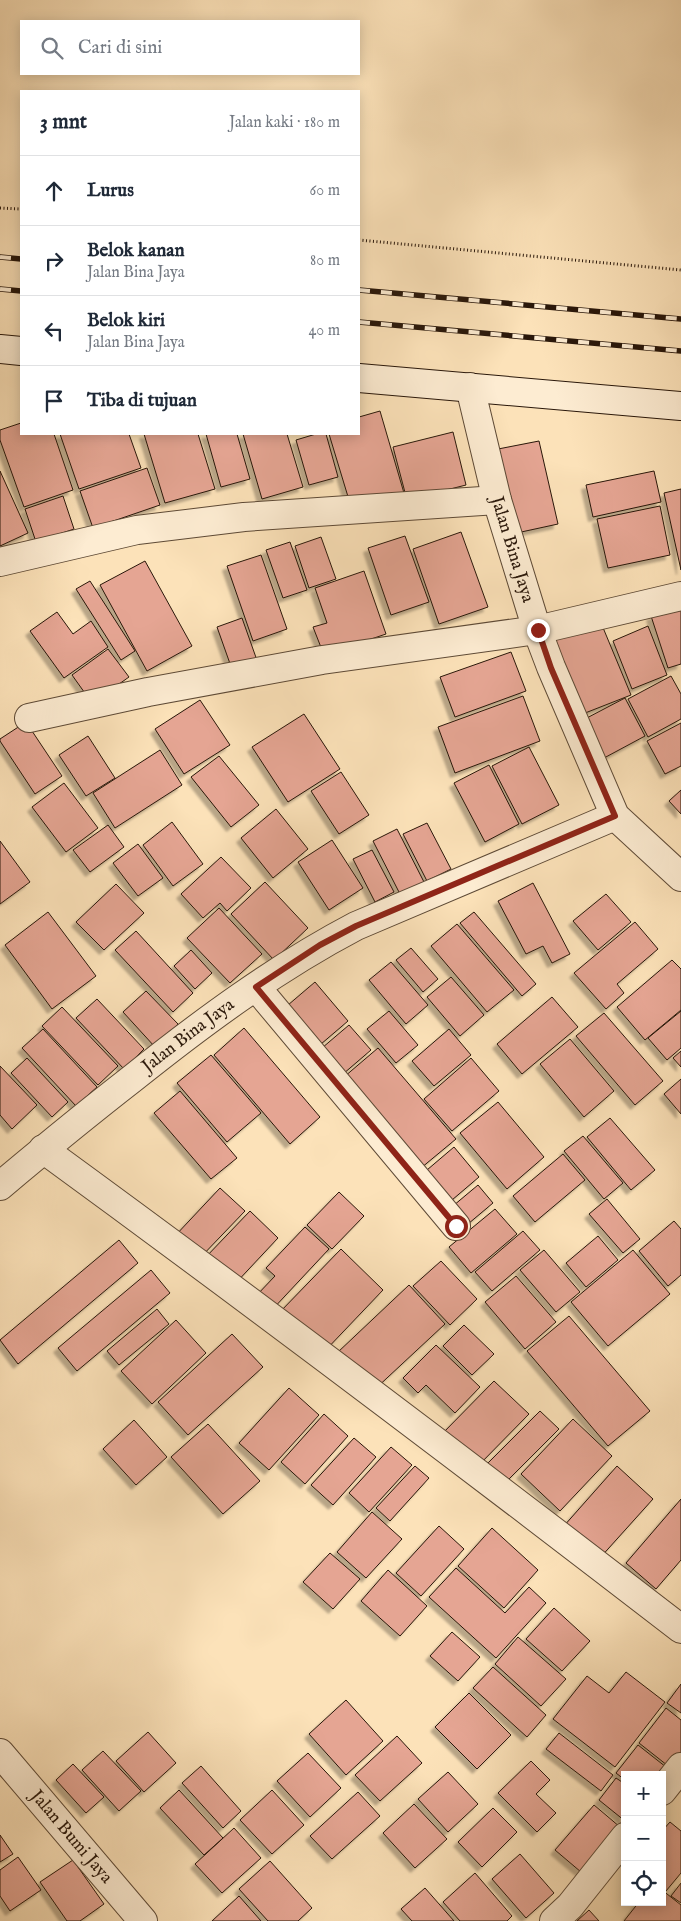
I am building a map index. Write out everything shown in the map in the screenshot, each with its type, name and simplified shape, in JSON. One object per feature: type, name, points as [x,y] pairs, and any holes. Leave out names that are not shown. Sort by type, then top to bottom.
[{"type":"street","points":[[0,349],[20,351]]},
{"type":"street","points":[[360,378],[681,406]]},
{"type":"street","name":"Jalan Bina Jaya","points":[[470,387],[497,500],[551,668],[615,816],[681,877]]},
{"type":"street","points":[[0,562],[137,530],[244,517],[497,500]]},
{"type":"street","points":[[29,718],[148,692],[322,660],[538,630],[681,596]]},
{"type":"street","name":"Jalan Bina Jaya","points":[[0,1186],[43,1149],[203,1023],[320,945],[356,926],[615,816]]},
{"type":"street","points":[[256,987],[456,1226]]},
{"type":"street","points":[[43,1149],[264,1310],[681,1629]]},
{"type":"street","name":"Jalan Bumi Jaya","points":[[4,1766],[143,1921]]},
{"type":"street","points":[[666,1786],[681,1768]]},
{"type":"street","points":[[554,1921],[570,1906],[621,1842]]},
{"type":"path","points":[[0,208],[20,210]]},
{"type":"path","points":[[360,240],[681,270]]},
{"type":"building","points":[[380,411],[406,500],[349,500],[329,435],[360,435],[360,417]]},
{"type":"building","points":[[20,423],[20,435],[54,435],[73,490],[24,507],[0,440],[0,430]]},
{"type":"building","points":[[453,432],[466,485],[407,500],[393,447]]},
{"type":"building","points":[[60,435],[129,435],[141,468],[79,489]]},
{"type":"building","points":[[144,435],[198,435],[215,489],[165,503]]},
{"type":"building","points":[[206,435],[237,435],[250,479],[221,487]]},
{"type":"building","points":[[243,435],[287,435],[303,487],[262,499]]},
{"type":"building","points":[[313,435],[326,435],[338,477],[309,485],[296,440]]},
{"type":"building","points":[[539,441],[558,524],[512,534],[493,450]]},
{"type":"building","points":[[147,468],[160,505],[93,528],[80,491]]},
{"type":"building","points":[[0,471],[28,533],[0,546]]},
{"type":"building","points":[[654,471],[661,502],[593,517],[586,485]]},
{"type":"building","points":[[681,489],[681,570],[664,493]]},
{"type":"building","points":[[63,496],[74,529],[36,542],[25,509]]},
{"type":"building","points":[[660,506],[670,555],[608,568],[597,519]]},
{"type":"building","points":[[461,532],[488,607],[439,624],[413,549]]},
{"type":"building","points":[[405,536],[429,602],[391,615],[368,548]]},
{"type":"building","points":[[321,537],[336,579],[309,588],[295,546]]},
{"type":"building","points":[[290,542],[307,590],[283,598],[266,550]]},
{"type":"building","points":[[261,555],[287,629],[253,641],[227,566]]},
{"type":"building","points":[[145,561],[192,646],[147,671],[100,585]]},
{"type":"building","points":[[364,571],[386,634],[324,655],[313,627],[327,623],[315,588]]},
{"type":"building","points":[[90,581],[135,651],[121,660],[76,589]]},
{"type":"building","points":[[681,606],[681,664],[668,668],[651,616]]},
{"type":"building","points":[[57,612],[73,634],[91,621],[108,647],[64,678],[30,631]]},
{"type":"building","points":[[242,618],[259,666],[234,675],[217,627]]},
{"type":"building","points":[[599,618],[631,695],[580,715],[549,638]]},
{"type":"building","points":[[648,626],[667,675],[632,689],[613,641]]},
{"type":"building","points":[[108,649],[129,677],[92,703],[72,675]]},
{"type":"building","points":[[511,652],[526,691],[455,717],[440,677]]},
{"type":"building","points":[[671,676],[681,694],[681,719],[648,737],[628,699]]},
{"type":"building","points":[[523,696],[540,741],[455,773],[438,727]]},
{"type":"building","points":[[625,698],[645,736],[604,758],[583,720]]},
{"type":"building","points":[[200,700],[230,745],[184,774],[155,729]]},
{"type":"building","points":[[304,714],[340,769],[288,802],[252,747]]},
{"type":"building","points":[[26,722],[62,776],[35,794],[0,741],[0,739]]},
{"type":"building","points":[[681,723],[681,766],[665,774],[647,741]]},
{"type":"building","points":[[88,736],[115,778],[86,796],[59,755]]},
{"type":"building","points":[[529,747],[559,805],[522,824],[492,766]]},
{"type":"building","points":[[160,750],[182,785],[115,828],[93,793]]},
{"type":"building","points":[[219,756],[259,805],[231,827],[191,777]]},
{"type":"building","points":[[489,765],[519,824],[485,842],[454,783]]},
{"type":"building","points":[[341,772],[369,815],[339,834],[311,791]]},
{"type":"building","points":[[64,783],[98,828],[66,852],[32,807]]},
{"type":"building","points":[[681,790],[681,814],[669,801]]},
{"type":"building","points":[[276,809],[308,849],[273,878],[241,838]]},
{"type":"building","points":[[172,822],[203,864],[173,886],[143,845]]},
{"type":"building","points":[[427,823],[451,869],[427,881],[403,834]]},
{"type":"building","points":[[108,825],[124,847],[90,872],[73,850]]},
{"type":"building","points":[[397,829],[425,884],[401,896],[373,841]]},
{"type":"building","points":[[332,840],[363,888],[329,910],[298,862]]},
{"type":"building","points":[[0,841],[30,882],[0,904]]},
{"type":"building","points":[[138,844],[163,878],[138,896],[113,863]]},
{"type":"building","points":[[372,850],[394,892],[375,902],[353,859]]},
{"type":"building","points":[[221,857],[251,888],[227,911],[220,903],[203,918],[181,894]]},
{"type":"building","points":[[265,882],[308,928],[274,960],[231,914]]},
{"type":"building","points":[[533,883],[570,954],[552,963],[543,946],[526,954],[498,901]]},
{"type":"building","points":[[116,884],[144,913],[104,950],[76,922]]},
{"type":"building","points":[[606,894],[631,922],[598,950],[573,921]]},
{"type":"building","points":[[219,908],[262,954],[230,983],[187,938]]},
{"type":"building","points":[[48,912],[96,976],[52,1009],[5,945]]},
{"type":"building","points":[[474,912],[536,984],[522,996],[460,923]]},
{"type":"building","points":[[635,922],[658,949],[617,984],[624,993],[606,1009],[574,973]]},
{"type":"building","points":[[457,924],[514,990],[487,1012],[431,946]]},
{"type":"building","points":[[136,931],[193,993],[173,1012],[115,950]]},
{"type":"building","points":[[411,948],[438,979],[423,992],[396,960]]},
{"type":"building","points":[[191,950],[212,973],[195,989],[174,966]]},
{"type":"building","points":[[672,960],[681,969],[681,1010],[645,1040],[617,1007]]},
{"type":"building","points":[[391,962],[428,1005],[406,1024],[369,980]]},
{"type":"building","points":[[451,977],[484,1015],[460,1036],[427,997]]},
{"type":"building","points":[[315,982],[348,1021],[314,1050],[281,1011]]},
{"type":"building","points":[[146,991],[178,1024],[155,1047],[123,1012]]},
{"type":"building","points":[[552,997],[578,1027],[522,1074],[497,1044]]},
{"type":"building","points":[[97,999],[144,1049],[124,1069],[76,1018]]},
{"type":"building","points":[[62,1007],[118,1066],[98,1085],[42,1026]]},
{"type":"building","points":[[389,1011],[418,1045],[396,1063],[367,1029]]},
{"type":"building","points":[[681,1011],[681,1048],[667,1060],[648,1038]]},
{"type":"building","points":[[604,1013],[663,1081],[635,1105],[576,1036]]},
{"type":"building","points":[[349,1025],[371,1050],[343,1074],[322,1048]]},
{"type":"building","points":[[244,1028],[320,1117],[290,1144],[214,1055]]},
{"type":"building","points":[[43,1029],[97,1087],[76,1106],[22,1048]]},
{"type":"building","points":[[449,1029],[471,1055],[434,1086],[412,1061]]},
{"type":"building","points":[[570,1039],[614,1091],[584,1117],[540,1064]]},
{"type":"building","points":[[378,1048],[456,1139],[421,1168],[344,1077]]},
{"type":"building","points":[[681,1051],[681,1067],[673,1058]]},
{"type":"building","points":[[211,1055],[261,1113],[227,1142],[177,1083]]},
{"type":"building","points":[[27,1058],[68,1102],[52,1117],[11,1073]]},
{"type":"building","points":[[471,1058],[499,1091],[452,1131],[424,1099]]},
{"type":"building","points":[[0,1066],[37,1105],[12,1129],[0,1115]]},
{"type":"building","points":[[681,1079],[681,1114],[664,1094]]},
{"type":"building","points":[[180,1091],[237,1158],[211,1179],[154,1113]]},
{"type":"building","points":[[498,1102],[544,1157],[507,1189],[460,1133]]},
{"type":"building","points":[[610,1118],[655,1170],[631,1190],[587,1137]]},
{"type":"building","points":[[583,1136],[623,1183],[604,1199],[564,1151]]},
{"type":"building","points":[[454,1147],[479,1177],[452,1200],[427,1170]]},
{"type":"building","points":[[563,1154],[585,1180],[535,1222],[513,1196]]},
{"type":"building","points":[[478,1185],[493,1203],[462,1229],[447,1211]]},
{"type":"building","points":[[220,1188],[245,1211],[198,1260],[174,1237]]},
{"type":"building","points":[[339,1192],[364,1216],[332,1249],[307,1225]]},
{"type":"building","points":[[607,1199],[640,1239],[623,1253],[589,1214]]},
{"type":"building","points":[[495,1209],[517,1234],[471,1273],[449,1247]]},
{"type":"building","points":[[250,1211],[278,1238],[233,1286],[204,1259]]},
{"type":"building","points":[[674,1221],[681,1229],[681,1275],[668,1286],[639,1251]]},
{"type":"building","points":[[305,1227],[329,1249],[270,1312],[255,1297],[275,1276],[266,1268]]},
{"type":"building","points":[[523,1231],[540,1250],[492,1291],[475,1272]]},
{"type":"building","points":[[598,1236],[618,1260],[586,1287],[566,1263]]},
{"type":"building","points":[[119,1240],[138,1263],[18,1364],[0,1340]]},
{"type":"building","points":[[341,1249],[383,1290],[322,1354],[279,1313]]},
{"type":"building","points":[[544,1250],[580,1292],[556,1312],[520,1270]]},
{"type":"building","points":[[633,1250],[670,1294],[608,1346],[571,1302]]},
{"type":"building","points":[[441,1261],[477,1299],[450,1325],[413,1286]]},
{"type":"building","points":[[151,1270],[170,1293],[77,1371],[58,1348]]},
{"type":"building","points":[[516,1276],[556,1322],[525,1349],[485,1302]]},
{"type":"building","points":[[409,1285],[445,1324],[373,1391],[337,1353]]},
{"type":"building","points":[[157,1309],[169,1324],[119,1365],[107,1351]]},
{"type":"building","points":[[569,1316],[650,1411],[608,1446],[527,1351]]},
{"type":"building","points":[[176,1320],[206,1353],[152,1404],[121,1371]]},
{"type":"building","points":[[464,1325],[494,1354],[472,1375],[443,1346]]},
{"type":"building","points":[[232,1334],[263,1367],[188,1435],[158,1402]]},
{"type":"building","points":[[436,1345],[480,1387],[455,1413],[426,1385],[418,1393],[403,1378]]},
{"type":"building","points":[[494,1381],[529,1414],[475,1469],[441,1435]]},
{"type":"building","points":[[289,1388],[319,1415],[269,1470],[239,1443]]},
{"type":"building","points":[[540,1411],[559,1429],[501,1487],[483,1468]]},
{"type":"building","points":[[324,1414],[348,1436],[305,1484],[281,1462]]},
{"type":"building","points":[[573,1419],[612,1456],[560,1511],[521,1474]]},
{"type":"building","points":[[134,1420],[167,1457],[136,1485],[103,1449]]},
{"type":"building","points":[[208,1424],[260,1481],[223,1514],[171,1457]]},
{"type":"building","points":[[354,1438],[376,1457],[333,1505],[311,1485]]},
{"type":"building","points":[[391,1447],[412,1465],[369,1512],[349,1493]]},
{"type":"building","points":[[415,1466],[429,1478],[390,1521],[376,1508]]},
{"type":"building","points":[[617,1466],[653,1499],[599,1559],[563,1527]]},
{"type":"building","points":[[681,1499],[681,1560],[656,1589],[626,1563]]},
{"type":"building","points":[[372,1512],[402,1539],[366,1578],[337,1552]]},
{"type":"building","points":[[439,1526],[464,1549],[421,1596],[396,1573]]},
{"type":"building","points":[[492,1528],[538,1570],[504,1608],[458,1566]]},
{"type":"building","points":[[330,1553],[360,1579],[333,1609],[303,1582]]},
{"type":"building","points":[[456,1568],[505,1613],[529,1587],[546,1603],[496,1658],[429,1597]]},
{"type":"building","points":[[388,1570],[427,1606],[400,1636],[361,1601]]},
{"type":"building","points":[[554,1608],[590,1641],[562,1671],[526,1639]]},
{"type":"building","points":[[452,1632],[480,1657],[458,1681],[430,1656]]},
{"type":"building","points":[[518,1637],[566,1679],[541,1706],[495,1664]]},
{"type":"building","points":[[493,1667],[546,1715],[527,1737],[473,1688]]},
{"type":"building","points":[[626,1672],[665,1702],[615,1767],[553,1719],[587,1676],[609,1693]]},
{"type":"building","points":[[681,1684],[681,1713],[667,1703]]},
{"type":"building","points":[[469,1693],[511,1735],[477,1769],[435,1727]]},
{"type":"building","points":[[346,1700],[383,1741],[346,1775],[309,1734]]},
{"type":"building","points":[[666,1708],[681,1720],[681,1757],[672,1769],[639,1743]]},
{"type":"building","points":[[148,1732],[176,1763],[144,1792],[116,1761]]},
{"type":"building","points":[[559,1733],[613,1775],[601,1791],[546,1749]]},
{"type":"building","points":[[397,1736],[422,1763],[380,1801],[355,1775]]},
{"type":"building","points":[[638,1745],[671,1771],[666,1773],[666,1771],[621,1771],[621,1777],[616,1773]]},
{"type":"building","points":[[103,1751],[141,1791],[119,1811],[82,1770]]},
{"type":"building","points":[[308,1753],[341,1788],[310,1817],[277,1781]]},
{"type":"building","points":[[531,1761],[550,1780],[536,1794],[556,1813],[537,1832],[498,1793]]},
{"type":"building","points":[[73,1764],[104,1797],[86,1813],[56,1780]]},
{"type":"building","points":[[201,1766],[241,1811],[223,1828],[182,1783]]},
{"type":"building","points":[[448,1772],[478,1804],[448,1832],[418,1799]]},
{"type":"building","points":[[616,1778],[621,1781],[621,1818],[599,1800]]},
{"type":"building","points":[[179,1790],[223,1838],[204,1855],[160,1808]]},
{"type":"building","points":[[272,1790],[304,1825],[272,1854],[240,1820]]},
{"type":"building","points":[[358,1792],[380,1816],[332,1859],[310,1836]]},
{"type":"building","points":[[414,1804],[447,1839],[415,1868],[383,1833]]},
{"type":"building","points":[[594,1805],[620,1827],[581,1872],[555,1850]]},
{"type":"building","points":[[493,1808],[517,1832],[482,1867],[458,1842]]},
{"type":"building","points":[[670,1822],[681,1831],[681,1873],[666,1891],[666,1861],[666,1826]]},
{"type":"building","points":[[234,1828],[261,1858],[222,1893],[195,1864]]},
{"type":"building","points":[[0,1835],[13,1854],[0,1862]]},
{"type":"building","points":[[520,1854],[554,1893],[526,1918],[492,1879]]},
{"type":"building","points":[[18,1857],[41,1890],[10,1911],[0,1896],[0,1870]]},
{"type":"building","points":[[73,1860],[104,1904],[80,1921],[67,1921],[40,1882]]},
{"type":"building","points":[[270,1861],[312,1908],[298,1921],[268,1921],[239,1889]]},
{"type":"building","points":[[475,1873],[512,1916],[507,1921],[460,1921],[443,1902]]},
{"type":"building","points":[[681,1883],[681,1903],[671,1896]]},
{"type":"building","points":[[425,1888],[454,1921],[412,1921],[401,1909]]},
{"type":"building","points":[[666,1893],[681,1905],[681,1921],[624,1921],[636,1906],[666,1906]]},
{"type":"building","points":[[239,1896],[261,1921],[212,1921]]},
{"type":"building","points":[[589,1910],[599,1921],[577,1921]]},
{"type":"railway","points":[[0,257],[20,259]]},
{"type":"railway","points":[[0,289],[20,291]]},
{"type":"railway","points":[[360,290],[681,319]]},
{"type":"railway","points":[[360,322],[681,351]]},
{"type":"route","points":[[456,1226],[256,987],[320,945],[356,926],[615,816],[551,668],[538,630]]}]
